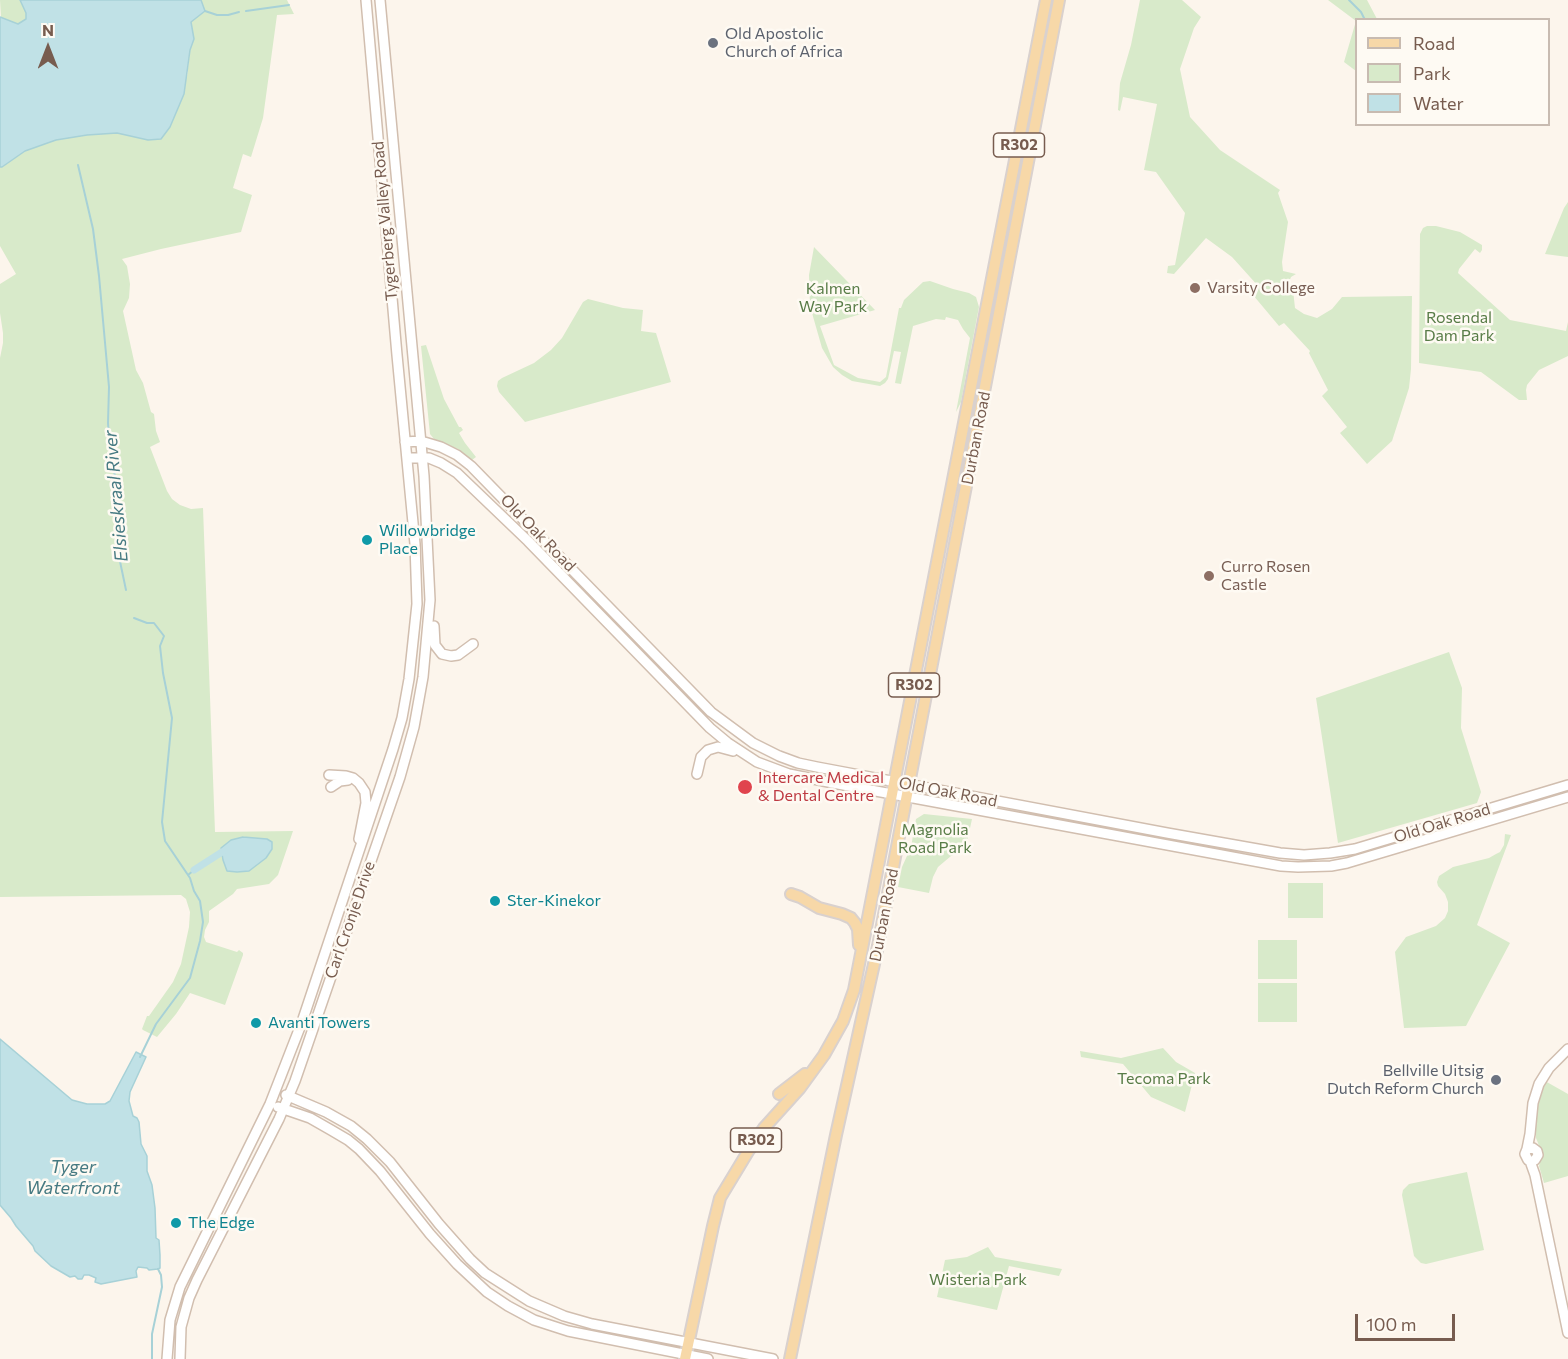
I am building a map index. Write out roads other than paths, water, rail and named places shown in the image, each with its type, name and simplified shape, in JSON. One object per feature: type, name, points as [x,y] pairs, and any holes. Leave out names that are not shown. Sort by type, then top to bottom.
[{"type":"main road","name":"Tygerberg Valley Road","points":[[366,0],[407,458]]},
{"type":"main road","name":"Tygerberg Valley Road","points":[[380,0],[422,458]]},
{"type":"main road","name":"Durban Road","points":[[858,972],[1046,0]]},
{"type":"main road","name":"Durban Road","points":[[790,1359],[837,1127],[878,946],[1059,0]]},
{"type":"main road","name":"Old Oak Road","points":[[405,442],[421,441],[441,447],[471,466],[711,712],[746,740],[798,762],[1280,853],[1305,855],[1355,849],[1568,785]]},
{"type":"main road","name":"Old Oak Road","points":[[407,458],[429,458],[463,479],[528,541],[710,728],[749,757],[789,774],[1281,866],[1298,867],[1347,863],[1568,797]]},
{"type":"main road","name":"Carl Cronje Drive","points":[[167,1359],[170,1320],[180,1287],[276,1091],[302,1022],[399,728],[412,660],[417,575],[407,458]]},
{"type":"main road","name":"Carl Cronje Drive","points":[[180,1359],[181,1327],[189,1298],[284,1109],[414,728],[423,677],[430,600],[422,458]]},
{"type":"main road","points":[[424,476],[430,468],[440,468],[463,479]]},
{"type":"main road","points":[[512,506],[510,515],[523,530],[528,541]]},
{"type":"main road","points":[[430,600],[434,611],[433,640],[435,647],[446,655],[453,656],[473,644]]},
{"type":"main road","points":[[697,774],[702,756],[712,748],[725,748],[749,757]]},
{"type":"main road","points":[[329,775],[353,778],[361,785],[366,798],[357,859]]},
{"type":"main road","points":[[331,787],[339,781],[353,778]]},
{"type":"main road","points":[[791,894],[819,908],[842,914],[853,920],[859,933],[858,972]]},
{"type":"main road","name":"R302","points":[[686,1357],[712,1226],[720,1198],[759,1135],[800,1088],[837,1034],[849,1007],[858,972]]},
{"type":"main road","points":[[1568,1049],[1549,1068],[1539,1084],[1533,1103],[1530,1134],[1535,1175],[1568,1333]]},
{"type":"main road","points":[[779,1094],[806,1073],[824,1055]]},
{"type":"main road","points":[[276,1091],[343,1121],[367,1139],[390,1162],[470,1259],[485,1273],[520,1296],[547,1310],[578,1320],[773,1359]]},
{"type":"main road","points":[[270,1104],[309,1118],[348,1140],[359,1149],[380,1171],[456,1264],[487,1292],[508,1306],[534,1320],[568,1332],[686,1357],[708,1359]]},
{"type":"water","points":[[20,0],[201,0],[205,11],[191,22],[194,39],[190,50],[184,94],[170,127],[161,139],[148,140],[117,133],[56,140],[25,151],[0,167],[0,17],[18,24],[26,19],[26,13]]},
{"type":"water","points":[[243,837],[267,839],[272,842],[272,849],[266,858],[249,871],[227,871],[221,848],[231,840]]},
{"type":"water","name":"Tyger Waterfront","points":[[0,1039],[72,1100],[87,1104],[105,1104],[110,1101],[136,1052],[146,1057],[130,1092],[129,1101],[133,1116],[139,1122],[141,1144],[147,1156],[147,1171],[152,1185],[155,1208],[156,1238],[159,1240],[160,1268],[149,1270],[138,1267],[137,1277],[101,1284],[95,1282],[96,1278],[89,1275],[84,1275],[82,1279],[75,1276],[70,1277],[51,1266],[35,1251],[0,1205]]},
{"type":"waterway","points":[[1349,0],[1364,18]]},
{"type":"waterway","points":[[246,11],[289,5]]},
{"type":"waterway","points":[[205,11],[227,15]]},
{"type":"waterway","points":[[228,15],[239,12]]},
{"type":"waterway","name":"Elsieskraal River","points":[[78,165],[93,229],[99,276],[109,387],[110,451],[116,481],[118,552],[126,590]]},
{"type":"waterway","name":"Elsieskraal River","points":[[134,618],[154,623],[164,636],[160,646],[172,718],[162,822],[165,841],[190,878],[200,901],[203,922],[190,978],[156,1024],[140,1057]]},
{"type":"waterway","points":[[194,870],[222,852]]},
{"type":"waterway","name":"Elsieskraal River","points":[[188,875],[194,870]]},
{"type":"waterway","name":"Elsieskraal River","points":[[152,1359],[152,1334],[162,1287],[158,1269]]},
{"type":"place","name":"Old Apostolic Church of Africa","points":[[713,43]]},
{"type":"place","name":"Varsity College","points":[[1195,288]]},
{"type":"place","name":"Willowbridge Place","points":[[367,540]]},
{"type":"place","name":"Curro Rosen Castle","points":[[1209,576]]},
{"type":"place","name":"Intercare Medical & Dental Centre","points":[[745,787]]},
{"type":"place","name":"Ster-Kinekor","points":[[495,901]]},
{"type":"place","name":"Avanti Towers","points":[[256,1023]]},
{"type":"place","name":"Bellville Uitsig Dutch Reform Church","points":[[1496,1080]]},
{"type":"place","name":"The Edge","points":[[176,1223]]},
{"type":"park label","name":"Kalmen Way Park","points":[[833,298]]},
{"type":"park label","name":"Rosendal Dam Park","points":[[1459,327]]},
{"type":"park label","name":"Magnolia Road Park","points":[[935,839]]},
{"type":"park label","name":"Tecoma Park","points":[[1164,1079]]},
{"type":"park label","name":"Wisteria Park","points":[[978,1280]]}]
